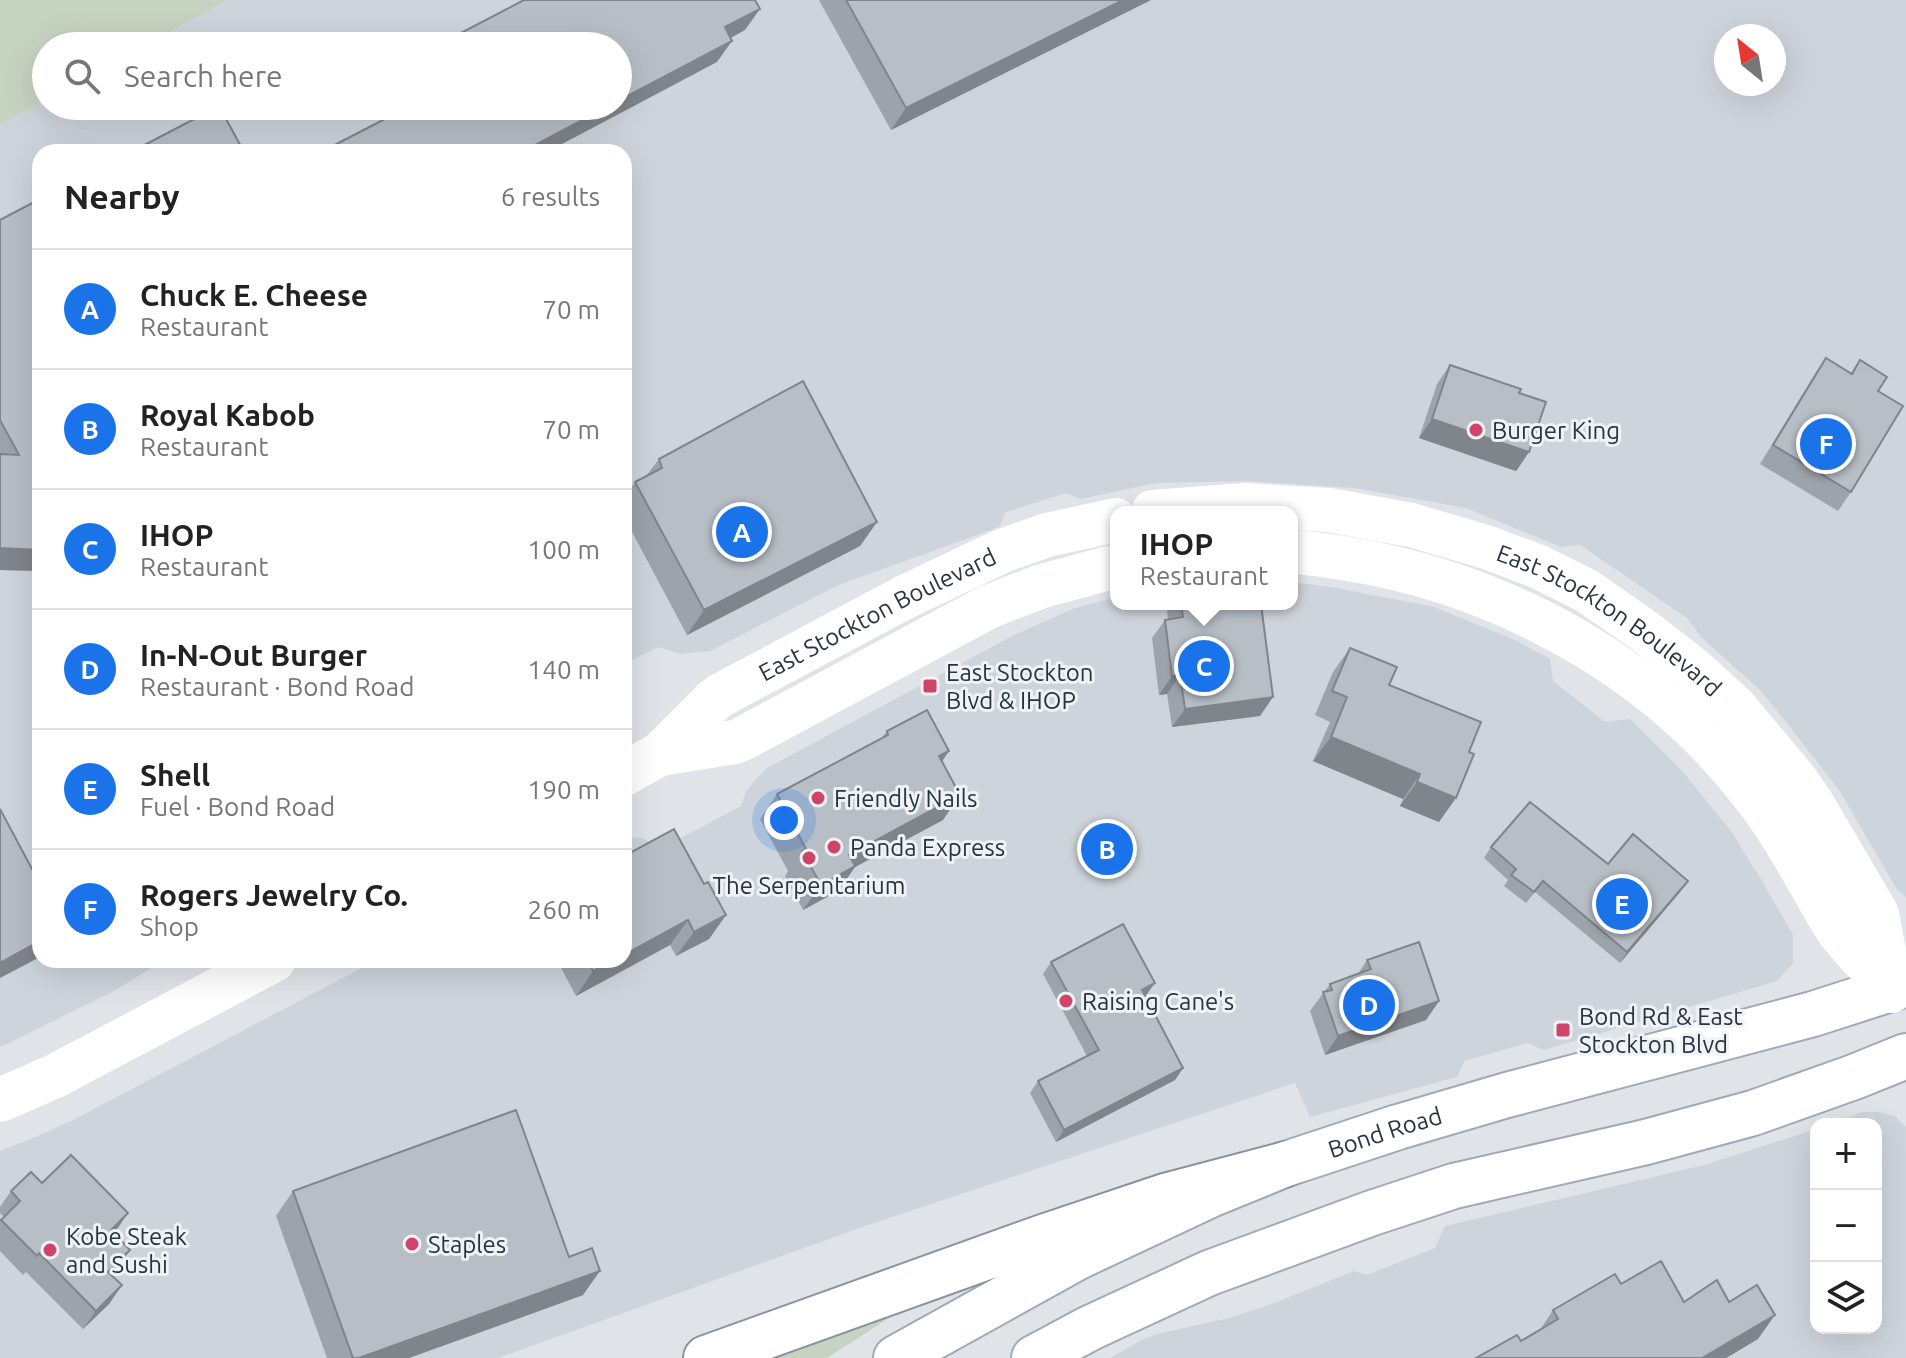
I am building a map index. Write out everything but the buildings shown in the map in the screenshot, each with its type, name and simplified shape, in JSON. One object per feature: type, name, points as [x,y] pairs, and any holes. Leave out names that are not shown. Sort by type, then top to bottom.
[{"type":"main road","name":"East Stockton Boulevard","points":[[1232,506],[1262,506]]},
{"type":"main road","name":"East Stockton Boulevard","points":[[1298,508],[1329,510],[1411,525],[1486,547],[1542,568],[1587,591],[1693,669],[1735,707],[1812,803],[1877,914],[1901,996]]},
{"type":"main road","name":"East Stockton Boulevard","points":[[642,764],[721,695],[905,597],[1002,551],[1047,535],[1110,521]]},
{"type":"main road","points":[[1299,552],[1322,537],[1343,533],[1419,550],[1504,577],[1542,568]]},
{"type":"main road","name":"East Stockton Boulevard","points":[[1299,552],[1409,571],[1476,593],[1526,613],[1575,639],[1653,693],[1702,735],[1753,793],[1782,834],[1839,931],[1901,996]]},
{"type":"main road","name":"East Stockton Boulevard","points":[[642,764],[735,742],[988,607],[1039,587],[1110,568]]},
{"type":"main road","points":[[0,1100],[55,1076],[259,968]]},
{"type":"main road","name":"Bond Road","points":[[896,1358],[1078,1257],[1210,1195],[1286,1164],[1507,1095],[1813,1014],[1901,996]]},
{"type":"main road","points":[[1034,1358],[1090,1328],[1209,1273],[1372,1213],[1454,1186],[1646,1142],[1753,1113],[1906,1056]]},
{"type":"main road","points":[[706,1358],[1152,1200],[1286,1164]]},
{"type":"shaded area","points":[[228,0],[1906,0],[1906,897],[1898,891],[1839,790],[1783,718],[1760,690],[1702,638],[1687,618],[1580,545],[1561,547],[1466,508],[1354,488],[1247,481],[1157,483],[1080,499],[1066,493],[1006,512],[999,527],[836,586],[710,651],[681,654],[658,647],[632,660],[632,144],[32,144],[32,968],[151,968],[114,991],[0,1046],[0,125],[32,107],[32,120],[632,120],[632,32],[170,32]]},
{"type":"shaded area","points":[[1298,583],[1434,607],[1515,640],[1550,659],[1553,681],[1605,722],[1630,719],[1682,771],[1731,831],[1764,884],[1793,935],[1793,963],[1777,981],[1544,1050],[1527,1043],[1465,1061],[1457,1077],[1310,1117],[1295,1083],[868,1225],[498,1358],[0,1358],[0,1151],[73,1120],[362,968],[632,968],[632,837],[642,838],[660,849],[741,806],[746,792],[767,768],[1012,636],[1075,608],[1110,599],[1110,610],[1298,610]]},
{"type":"shaded area","points":[[1862,1112],[1879,1112],[1895,1116],[1906,1127],[1906,1358],[1110,1358],[1157,1334],[1229,1318],[1354,1271],[1367,1275],[1435,1248],[1445,1226],[1704,1165],[1810,1131],[1810,1334],[1882,1334],[1882,1118],[1848,1118]]},
{"type":"green space","points":[[0,0],[228,0],[170,32],[32,32],[32,107],[0,125]]},
{"type":"green space","points":[[886,1310],[889,1318],[827,1358],[750,1358]]},
{"type":"place","name":"Burger King","points":[[1476,430]]},
{"type":"place","name":"Rogers Jewelry Co.","points":[[1826,444]]},
{"type":"place","name":"Chuck E. Cheese","points":[[742,532]]},
{"type":"place","name":"IHOP","points":[[1204,666]]},
{"type":"place","name":"East Stockton Blvd & IHOP","points":[[930,686]]},
{"type":"place","name":"Friendly Nails","points":[[818,798]]},
{"type":"place","name":"Panda Express","points":[[834,847]]},
{"type":"place","name":"Royal Kabob","points":[[1107,849]]},
{"type":"place","name":"The Serpentarium","points":[[809,858]]},
{"type":"place","name":"Shell","points":[[1622,904]]},
{"type":"place","name":"Raising Cane's","points":[[1066,1001]]},
{"type":"place","name":"In-N-Out Burger","points":[[1369,1005]]},
{"type":"place","name":"Bond Rd & East Stockton Blvd","points":[[1563,1030]]},
{"type":"place","name":"Staples","points":[[412,1244]]},
{"type":"place","name":"Kobe Steak and Sushi","points":[[50,1250]]}]
